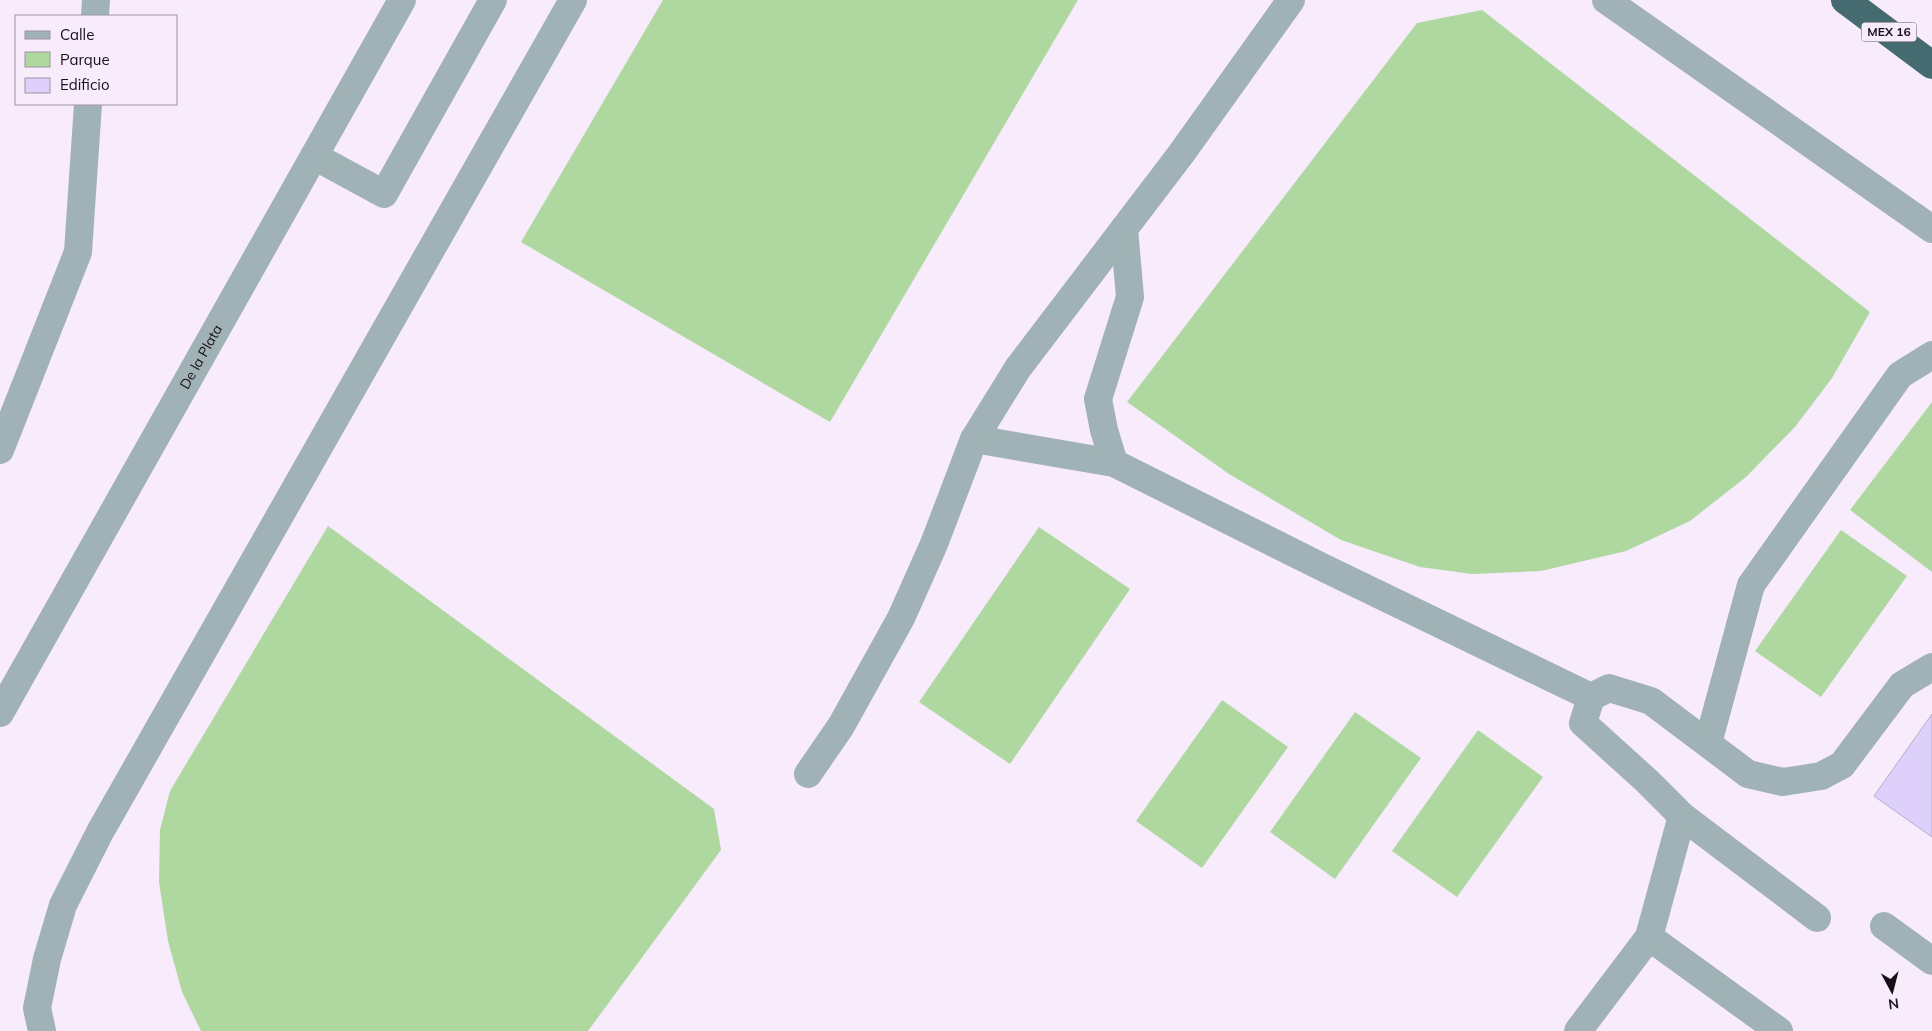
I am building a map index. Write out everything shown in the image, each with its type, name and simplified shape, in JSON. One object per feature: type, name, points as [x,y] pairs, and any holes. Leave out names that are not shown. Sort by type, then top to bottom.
[{"type":"highway","name":"MEX 16","points":[[1845,0],[1932,65]]},
{"type":"street","points":[[95,15],[96,0]]},
{"type":"street","name":"De la Plata","points":[[0,713],[402,0]]},
{"type":"street","points":[[314,156],[384,194],[493,0]]},
{"type":"street","points":[[42,1031],[37,1008],[47,959],[63,905],[100,832],[573,0]]},
{"type":"street","points":[[808,774],[841,726],[901,618],[934,544],[974,439],[1018,368],[1124,229],[1291,0]]},
{"type":"street","points":[[1606,0],[1932,229]]},
{"type":"street","points":[[0,450],[78,252],[88,105]]},
{"type":"street","points":[[1114,463],[1104,430],[1098,399],[1130,297],[1124,229]]},
{"type":"street","points":[[1708,744],[1751,584],[1900,375],[1932,355]]},
{"type":"street","points":[[974,439],[1114,463],[1322,567],[1591,697]]},
{"type":"street","points":[[1817,918],[1682,816],[1583,722],[1591,697],[1609,688],[1651,701],[1748,774],[1783,782],[1821,776],[1842,765],[1902,685],[1932,667]]},
{"type":"street","points":[[1578,1031],[1649,937],[1682,816]]},
{"type":"street","points":[[1884,926],[1932,961]]},
{"type":"street","points":[[1649,937],[1779,1031]]},
{"type":"green space","points":[[663,0],[1078,0],[830,422],[521,242]]},
{"type":"green space","points":[[1482,10],[1870,312],[1832,378],[1795,427],[1746,477],[1690,521],[1626,551],[1541,571],[1472,574],[1420,567],[1341,540],[1229,474],[1127,402],[1417,23]]},
{"type":"green space","points":[[1932,402],[1932,572],[1850,510]]},
{"type":"green space","points":[[328,526],[714,809],[721,850],[588,1031],[201,1031],[182,992],[168,941],[159,882],[160,830],[170,791]]},
{"type":"green space","points":[[1039,527],[1130,589],[1010,764],[919,702]]},
{"type":"green space","points":[[1841,530],[1907,576],[1821,697],[1755,651]]},
{"type":"green space","points":[[1222,700],[1288,747],[1202,868],[1136,821]]},
{"type":"green space","points":[[1355,712],[1421,758],[1335,879],[1270,832]]},
{"type":"green space","points":[[1478,730],[1543,777],[1457,897],[1392,851]]},
{"type":"building","points":[[1932,714],[1932,837],[1874,796]]}]
